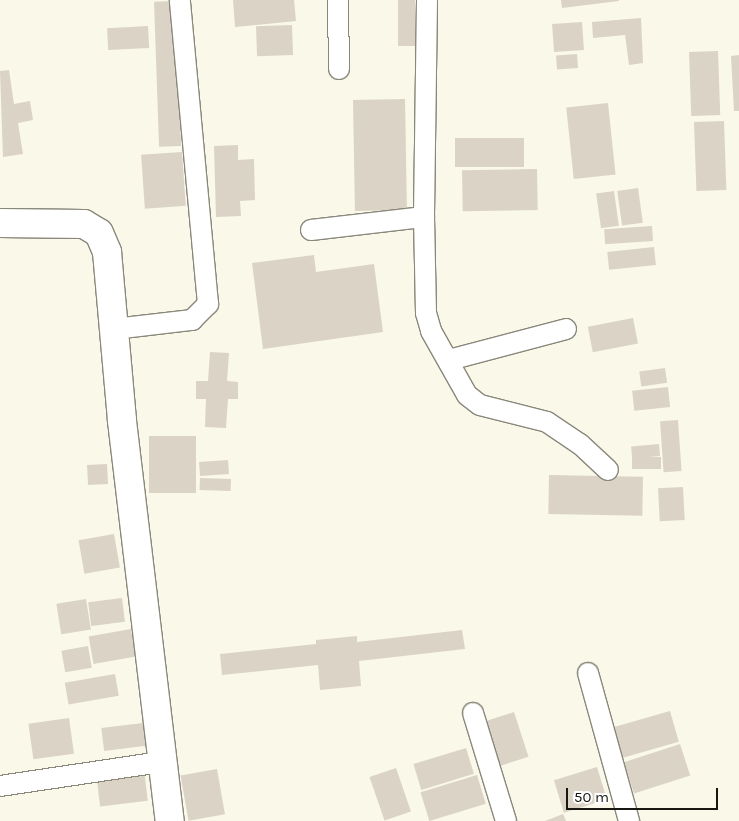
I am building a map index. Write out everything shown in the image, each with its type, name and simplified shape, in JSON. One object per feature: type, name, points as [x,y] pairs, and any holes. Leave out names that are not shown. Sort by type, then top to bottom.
[{"type":"street","points":[[114,329],[192,320],[208,304],[180,0]]},
{"type":"street","points":[[338,0],[339,69]]},
{"type":"street","points":[[427,0],[424,217],[426,313],[431,331],[467,395],[480,405],[548,422],[580,444],[608,470]]},
{"type":"street","points":[[311,230],[424,217]]},
{"type":"street","points":[[0,223],[84,224],[99,234],[108,252],[114,329],[161,762],[170,821]]},
{"type":"street","points":[[449,360],[566,329]]},
{"type":"street","points":[[588,672],[630,821]]},
{"type":"street","points":[[473,713],[506,821]]},
{"type":"street","points":[[0,786],[161,762]]},
{"type":"building","points":[[233,0],[294,0],[296,21],[235,27]]},
{"type":"building","points":[[398,0],[415,0],[415,46],[398,46]]},
{"type":"building","points":[[561,0],[619,0],[619,1],[562,8]]},
{"type":"building","points":[[176,1],[181,146],[159,147],[154,2]]},
{"type":"building","points":[[641,18],[643,63],[629,65],[625,35],[593,38],[592,22]]},
{"type":"building","points":[[582,22],[584,50],[554,52],[552,24]]},
{"type":"building","points":[[292,25],[293,55],[257,56],[256,26]]},
{"type":"building","points":[[148,26],[149,48],[108,50],[107,28]]},
{"type":"building","points":[[718,51],[720,115],[691,116],[689,52]]},
{"type":"building","points":[[577,54],[578,68],[557,69],[556,55]]},
{"type":"building","points":[[739,55],[739,111],[734,111],[731,56]]},
{"type":"building","points":[[9,70],[14,104],[30,101],[33,120],[18,123],[23,154],[3,157],[0,71]]},
{"type":"building","points":[[405,99],[407,210],[355,211],[353,100]]},
{"type":"building","points":[[608,103],[616,175],[574,179],[566,107]]},
{"type":"building","points":[[724,121],[726,190],[696,191],[694,122]]},
{"type":"building","points":[[455,138],[524,138],[524,167],[455,167]]},
{"type":"building","points":[[238,145],[238,160],[254,159],[255,200],[240,201],[241,216],[216,217],[214,146]]},
{"type":"building","points":[[182,152],[186,206],[145,209],[141,155]]},
{"type":"building","points":[[537,169],[538,210],[463,211],[462,170]]},
{"type":"building","points":[[638,188],[643,223],[622,226],[617,191]]},
{"type":"building","points":[[614,191],[619,226],[601,228],[596,194]]},
{"type":"building","points":[[652,226],[653,241],[605,244],[604,229]]},
{"type":"building","points":[[654,247],[656,265],[609,270],[607,252]]},
{"type":"building","points":[[314,255],[316,272],[374,264],[383,332],[263,349],[252,263]]},
{"type":"building","points":[[633,318],[638,344],[593,352],[588,327]]},
{"type":"building","points":[[210,352],[229,353],[227,381],[238,382],[238,399],[228,399],[226,428],[205,427],[206,399],[196,399],[196,381],[208,381]]},
{"type":"building","points":[[665,368],[667,383],[641,386],[639,372]]},
{"type":"building","points":[[668,387],[670,407],[634,411],[632,391]]},
{"type":"building","points":[[678,420],[682,471],[664,472],[660,421]]},
{"type":"building","points":[[149,436],[196,436],[196,493],[149,493]]},
{"type":"building","points":[[659,444],[660,456],[632,458],[631,446]]},
{"type":"building","points":[[632,457],[661,457],[661,469],[632,469]]},
{"type":"building","points":[[228,460],[229,474],[200,476],[199,462]]},
{"type":"building","points":[[107,464],[108,484],[88,485],[87,465]]},
{"type":"building","points":[[549,475],[643,477],[642,516],[548,514]]},
{"type":"building","points":[[200,478],[231,479],[231,491],[200,490]]},
{"type":"building","points":[[683,487],[685,520],[660,521],[658,488]]},
{"type":"building","points":[[114,534],[120,567],[84,574],[79,540]]},
{"type":"building","points":[[122,598],[125,622],[91,626],[88,602]]},
{"type":"building","points":[[86,599],[91,630],[61,634],[56,604]]},
{"type":"building","points":[[131,629],[136,657],[94,664],[89,636]]},
{"type":"building","points":[[462,630],[465,649],[359,661],[361,686],[320,690],[318,665],[222,675],[220,654],[316,644],[316,640],[357,636],[357,642]]},
{"type":"building","points":[[88,646],[92,668],[65,672],[61,651]]},
{"type":"building","points":[[115,674],[119,696],[69,705],[65,683]]},
{"type":"building","points":[[670,711],[679,742],[622,758],[613,727]]},
{"type":"building","points":[[514,712],[529,757],[496,767],[482,723]]},
{"type":"building","points":[[69,718],[74,754],[33,759],[28,724]]},
{"type":"building","points":[[143,723],[146,746],[104,751],[101,728]]},
{"type":"building","points":[[680,744],[690,775],[634,794],[624,762]]},
{"type":"building","points":[[466,748],[474,774],[421,790],[413,764]]},
{"type":"building","points":[[597,767],[607,800],[564,813],[554,780]]},
{"type":"building","points":[[396,768],[411,811],[385,821],[370,777]]},
{"type":"building","points":[[217,769],[225,814],[189,821],[181,775]]},
{"type":"building","points":[[144,770],[148,801],[100,807],[96,776]]},
{"type":"building","points":[[477,775],[486,804],[429,821],[421,792]]},
{"type":"building","points":[[563,814],[566,821],[545,821]]}]
